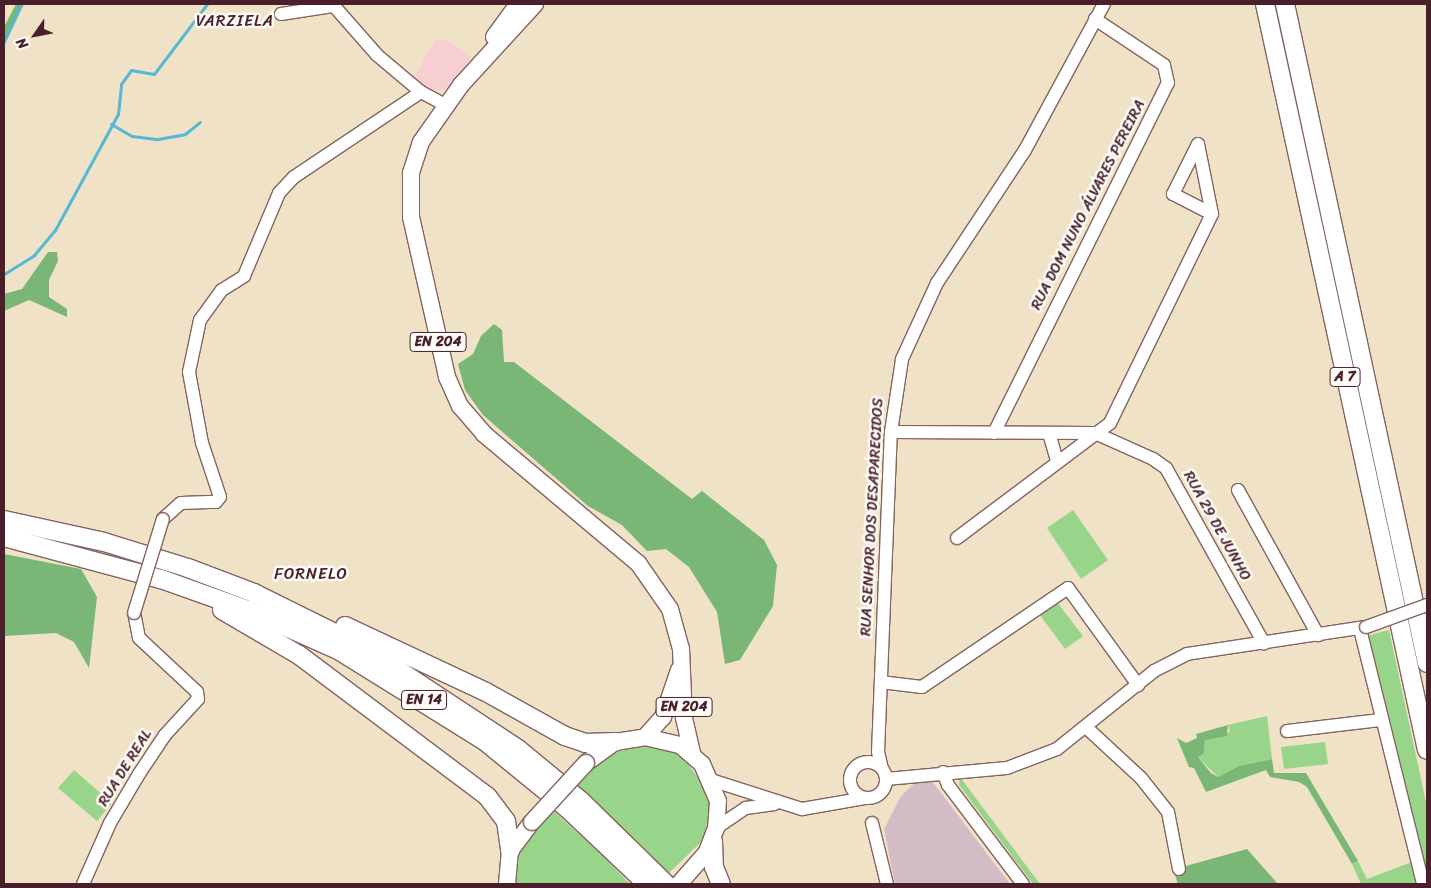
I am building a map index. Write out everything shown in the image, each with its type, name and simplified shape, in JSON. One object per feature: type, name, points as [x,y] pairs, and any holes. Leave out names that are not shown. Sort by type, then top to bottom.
[{"type":"highway","name":"A 7","points":[[1265,4],[1427,750]]},
{"type":"highway","name":"A 7","points":[[1285,4],[1427,663]]},
{"type":"highway","name":"EN 14","points":[[4,520],[145,553],[370,636],[576,741],[615,742]]},
{"type":"highway","name":"EN 14","points":[[4,537],[161,579],[294,629],[406,689],[518,767],[647,884]]},
{"type":"highway","name":"EN 14","points":[[161,579],[292,650],[487,796],[506,821],[510,850]]},
{"type":"highway","name":"EN 14","points":[[254,593],[365,648],[473,716],[581,801],[666,884]]},
{"type":"highway","points":[[714,834],[714,867],[721,884]]},
{"type":"main road","name":"EN 204","points":[[474,69],[518,4]]},
{"type":"main road","name":"EN 204","points":[[535,4],[474,69],[445,105],[416,152],[409,200],[436,335],[452,392],[484,434],[649,575],[675,621],[682,661],[684,718],[692,753],[711,780],[718,801],[714,834]]},
{"type":"main road","name":"EN 204","points":[[615,742],[645,737],[669,704],[682,661]]},
{"type":"main road","points":[[645,737],[668,740],[692,753]]},
{"type":"main road","points":[[506,883],[510,850],[532,822],[586,763],[615,742]]},
{"type":"main road","points":[[679,884],[694,868],[714,834]]},
{"type":"street","name":"RUA SENHOR DOS DESAPARECIDOS","points":[[884,774],[880,727],[891,432],[902,359],[937,283],[1025,150],[1104,4]]},
{"type":"street","points":[[281,14],[334,6],[377,55],[421,92],[445,105]]},
{"type":"street","name":"RUA DOM NUNO ÁLVARES PEREIRA","points":[[994,433],[1168,83],[1164,64],[1095,19]]},
{"type":"street","name":"RUA DE REAL","points":[[83,884],[110,824],[139,774],[165,735],[198,699],[197,692],[139,638],[134,613],[163,519],[181,503],[216,502],[220,498],[202,443],[189,372],[200,320],[222,290],[244,276],[279,193],[294,177],[421,92]]},
{"type":"street","points":[[956,538],[1110,423],[1212,214],[1198,144],[1173,194],[1212,214]]},
{"type":"street","points":[[891,432],[1095,433]]},
{"type":"street","points":[[1049,433],[1057,462]]},
{"type":"street","name":"RUA 29 DE JUNHO","points":[[1095,433],[1166,468],[1264,643]]},
{"type":"street","points":[[1238,490],[1318,635]]},
{"type":"street","points":[[881,682],[922,687],[1068,588],[1138,685]]},
{"type":"street","points":[[834,806],[850,779],[863,763],[884,774],[1007,768],[1057,749],[1088,729],[1138,685],[1187,654],[1363,628],[1427,605]]},
{"type":"street","points":[[1363,628],[1380,720],[1423,884]]},
{"type":"street","points":[[1287,731],[1380,720]]},
{"type":"street","name":"RUA SENHOR DOS DESAPARECIDOS","points":[[863,763],[880,727]]},
{"type":"street","points":[[1088,729],[1141,778],[1168,812],[1179,869]]},
{"type":"street","points":[[943,772],[948,785],[1023,884]]},
{"type":"street","points":[[711,780],[776,804],[802,810],[834,806],[878,795],[884,774]]},
{"type":"street","points":[[850,779],[854,792],[866,798]]},
{"type":"street","points":[[714,834],[746,808],[776,804]]},
{"type":"street","points":[[872,823],[887,884]]},
{"type":"shaded area","points":[[435,40],[447,40],[471,57],[451,87],[433,92],[413,79]]},
{"type":"shaded area","points":[[917,781],[932,781],[1010,884],[895,884],[884,829],[901,796]]},
{"type":"green space","points":[[16,4],[24,4],[4,46],[4,27]]},
{"type":"green space","points":[[48,252],[57,252],[58,261],[49,280],[49,297],[67,309],[67,317],[29,300],[4,311],[4,294],[22,289]]},
{"type":"green space","points":[[494,324],[502,330],[504,362],[514,362],[692,499],[702,491],[764,540],[777,565],[773,606],[740,660],[725,664],[717,612],[689,567],[666,549],[647,551],[622,525],[588,506],[483,415],[465,390],[458,364],[473,354],[481,336]]},
{"type":"green space","points":[[1361,418],[1365,418],[1412,626],[1427,721]]},
{"type":"green space","points":[[1073,510],[1108,560],[1081,579],[1047,528]]},
{"type":"green space","points":[[4,554],[81,569],[97,597],[89,668],[74,642],[56,633],[4,636]]},
{"type":"green space","points":[[1057,602],[1083,636],[1065,649],[1040,615]]},
{"type":"green space","points":[[1389,630],[1427,807],[1427,884],[1366,636]]},
{"type":"green space","points":[[1267,716],[1272,759],[1239,766],[1218,777],[1198,757],[1204,754],[1205,740],[1230,732],[1228,725]]},
{"type":"green space","points":[[1228,725],[1227,736],[1205,740],[1204,754],[1198,757],[1211,773],[1218,777],[1239,766],[1272,759],[1274,773],[1306,773],[1358,861],[1352,864],[1307,787],[1299,782],[1270,777],[1266,770],[1206,792],[1194,768],[1189,767],[1177,738],[1186,743],[1197,738],[1196,734]]},
{"type":"green space","points":[[1325,742],[1328,764],[1284,769],[1281,747]]},
{"type":"green space","points":[[652,743],[683,757],[707,790],[710,807],[704,839],[669,873],[575,784],[609,754]]},
{"type":"green space","points":[[74,770],[112,803],[97,821],[58,788]]},
{"type":"green space","points":[[960,777],[1040,884],[1033,884],[959,785]]},
{"type":"green space","points":[[550,808],[597,850],[630,884],[516,884],[520,847]]},
{"type":"green space","points":[[1247,849],[1278,884],[1178,884],[1175,875],[1186,866]]},
{"type":"green space","points":[[1358,861],[1367,879],[1412,862],[1419,884],[1361,884],[1352,864]]},
{"type":"waterway","points":[[4,41],[21,4]]},
{"type":"waterway","points":[[4,274],[34,255],[55,230],[118,114],[121,84],[131,70],[154,74],[207,4]]},
{"type":"waterway","points":[[111,124],[132,136],[158,139],[185,134],[200,122]]},
{"type":"district","name":"VARZIELA","points":[[235,21]]},
{"type":"district","name":"FORNELO","points":[[311,574]]}]
